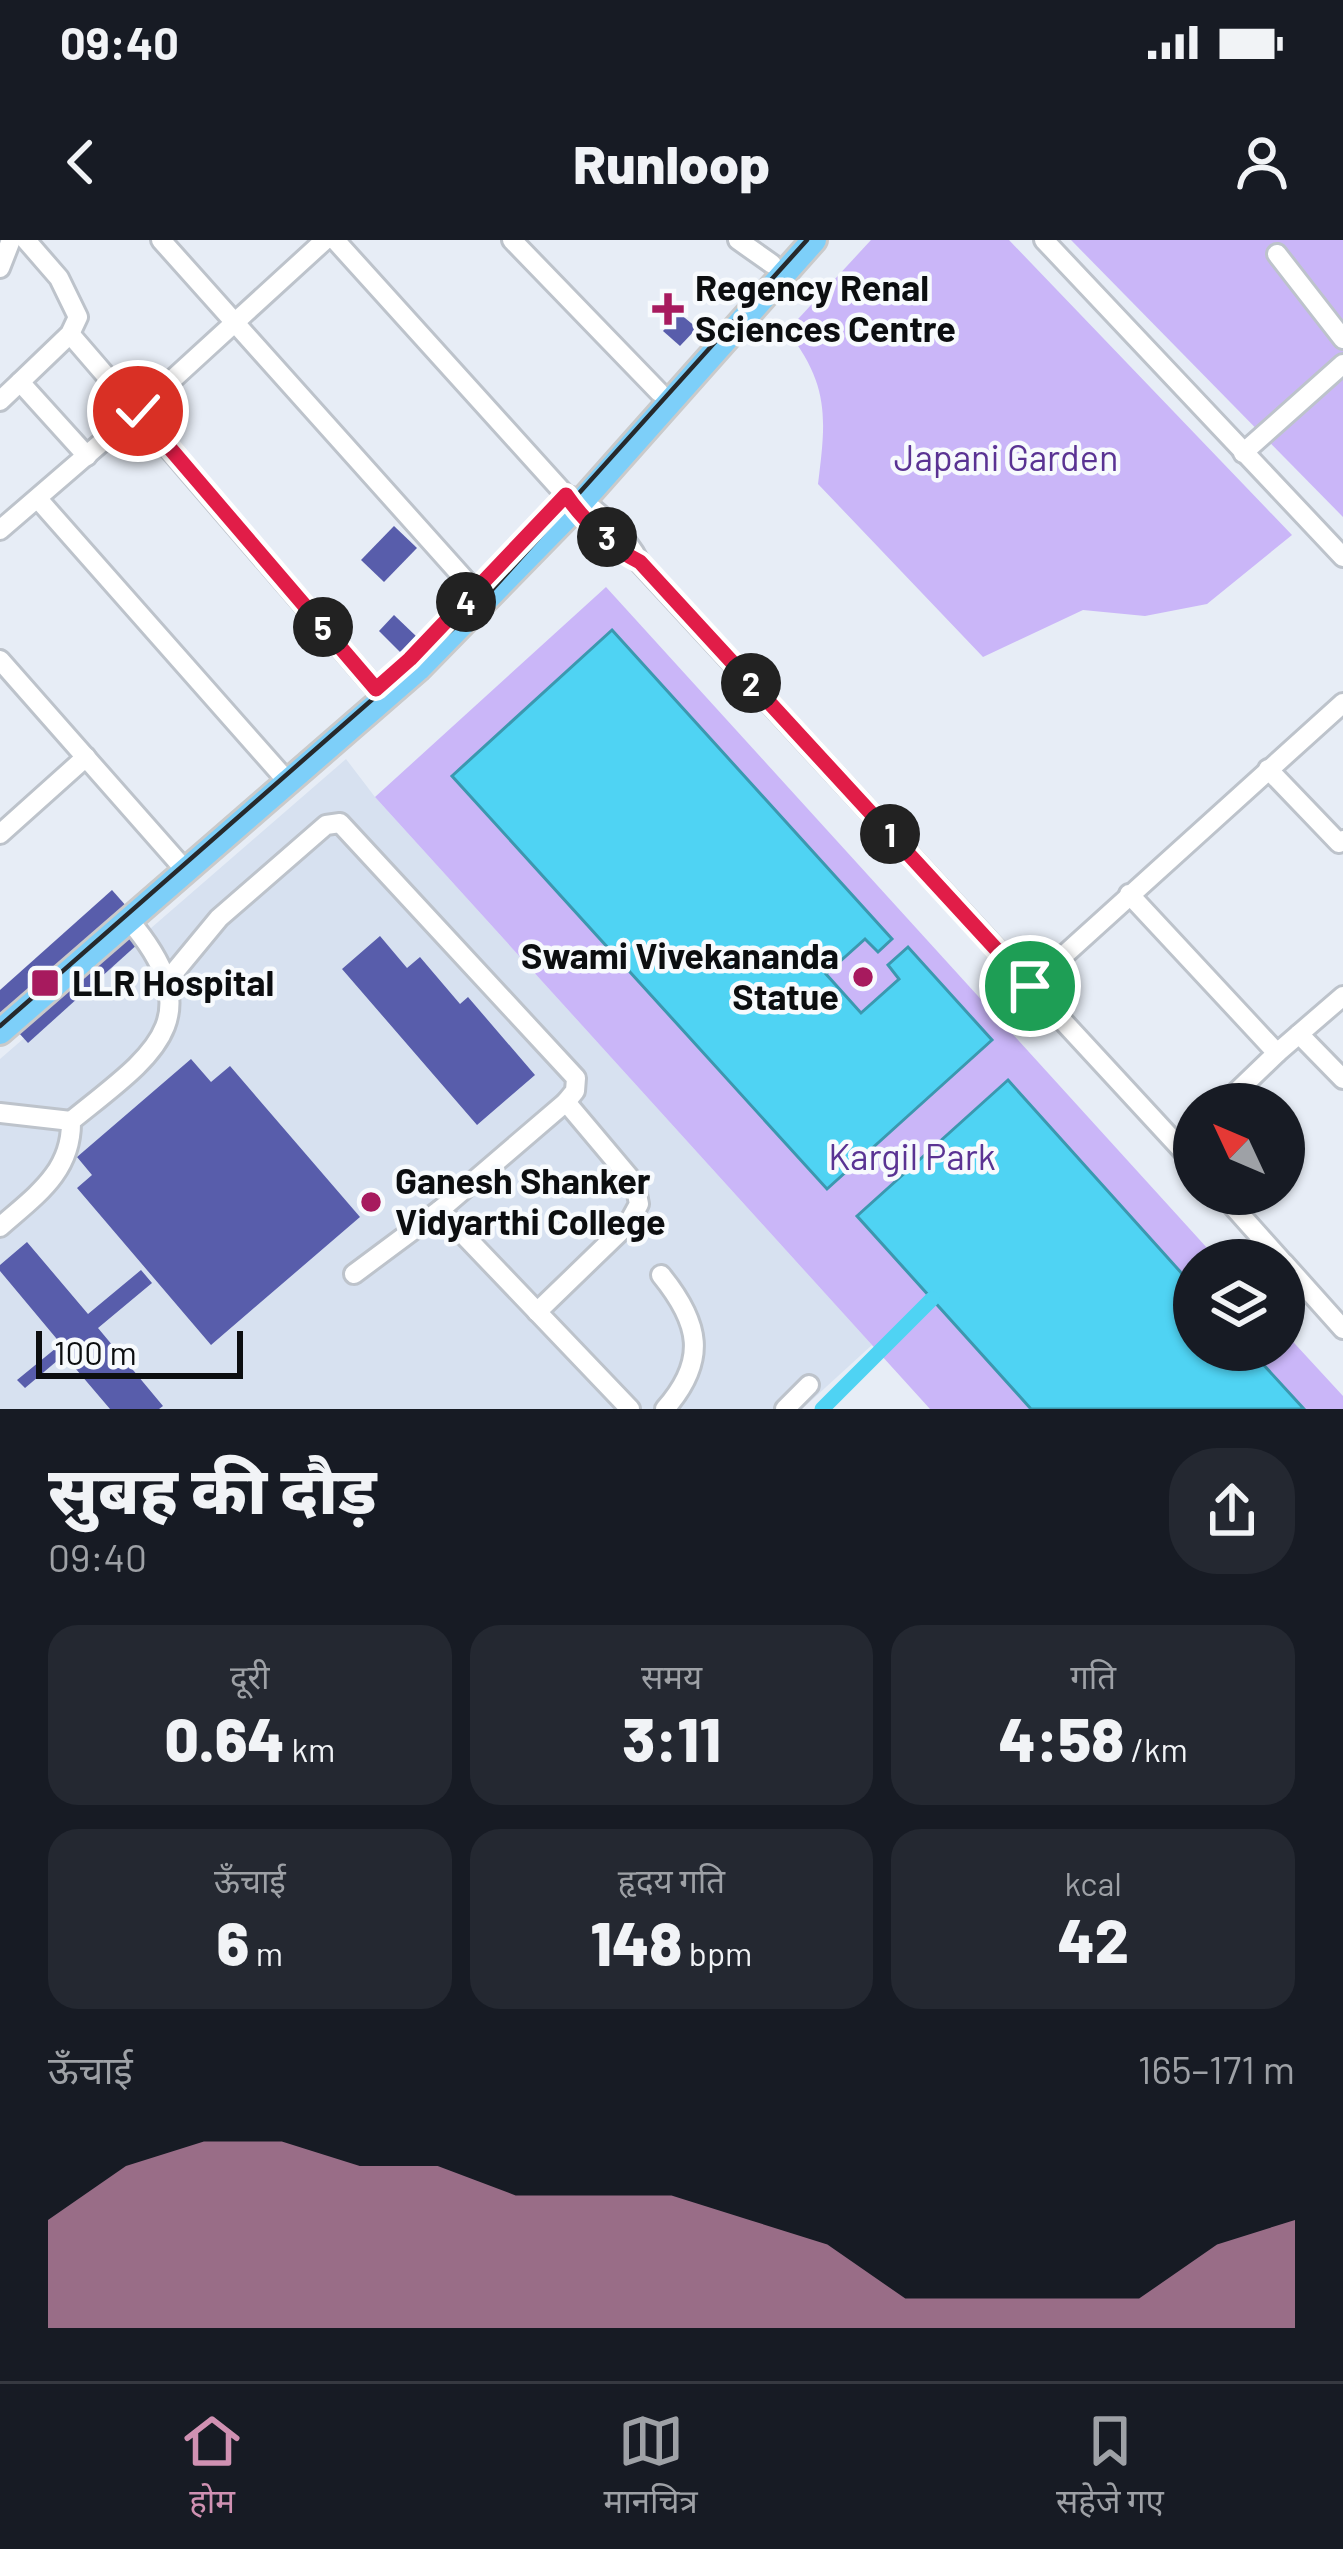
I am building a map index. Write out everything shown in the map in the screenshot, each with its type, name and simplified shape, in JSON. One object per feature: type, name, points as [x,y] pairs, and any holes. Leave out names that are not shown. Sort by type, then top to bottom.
[{"type":"main road","points":[[0,1032],[130,920],[280,773],[575,501],[659,392],[795,240]]},
{"type":"main road","points":[[0,1017],[178,862],[418,669],[814,240]]},
{"type":"street","points":[[0,268],[11,240]]},
{"type":"street","points":[[0,401],[70,334],[78,317],[59,278],[26,240]]},
{"type":"street","points":[[161,240],[476,592]]},
{"type":"street","points":[[0,530],[325,240]]},
{"type":"street","points":[[335,240],[575,501],[634,551],[1030,986],[1173,1126]]},
{"type":"street","points":[[512,240],[659,392]]},
{"type":"street","points":[[738,240],[772,264]]},
{"type":"street","points":[[1044,240],[1343,557]]},
{"type":"street","points":[[1277,254],[1343,339]]},
{"type":"street","points":[[70,334],[376,689]]},
{"type":"street","points":[[1243,453],[1343,364]]},
{"type":"street","points":[[20,382],[87,456]]},
{"type":"street","points":[[38,499],[280,773]]},
{"type":"street","points":[[4,671],[178,862]]},
{"type":"street","points":[[1030,986],[1343,703]]},
{"type":"street","points":[[0,834],[86,758]]},
{"type":"street","points":[[1268,769],[1339,842],[1343,840]]},
{"type":"street","points":[[167,981],[219,918],[326,825],[340,823],[570,1069],[578,1085],[566,1102],[440,1210],[354,1274]]},
{"type":"street","points":[[1130,894],[1277,1053]]},
{"type":"street","points":[[0,1113],[71,1121],[153,1051],[164,1035],[170,1017],[167,981],[149,944],[130,920]]},
{"type":"street","points":[[1246,1083],[1343,996]]},
{"type":"street","points":[[1299,1034],[1343,1079]]},
{"type":"street","points":[[537,1312],[628,1224],[639,1204],[635,1184],[566,1102]]},
{"type":"street","points":[[0,1227],[59,1170],[71,1137],[71,1121]]},
{"type":"street","points":[[440,1210],[629,1409]]},
{"type":"street","points":[[1241,1215],[1262,1239]]},
{"type":"street","points":[[661,1275],[685,1308],[692,1326],[694,1357],[684,1388],[665,1409]]},
{"type":"street","points":[[1305,1287],[1343,1329]]},
{"type":"street","points":[[785,1409],[809,1384]]},
{"type":"shaded area","name":"Ganesh Shanker Vidyarthi College","points":[[346,759],[375,797],[872,1345],[802,1409],[0,1409],[0,1059]]},
{"type":"green space","name":"Japani Garden","points":[[871,240],[1009,240],[1292,535],[1207,604],[1145,616],[1083,610],[983,657],[818,484],[822,404],[811,369],[787,331]]},
{"type":"green space","points":[[1071,240],[1343,240],[1343,517]]},
{"type":"green space","name":"Kargil Park","points":[[606,587],[1199,1239],[1173,1239],[1173,1371],[1305,1371],[1305,1355],[1343,1396],[1343,1409],[930,1409],[375,797]]},
{"type":"water","points":[[612,630],[892,939],[878,952],[865,939],[826,974],[861,1013],[899,979],[888,965],[908,947],[992,1040],[827,1189],[452,776]]},
{"type":"water","points":[[1008,1080],[1173,1264],[1173,1371],[1269,1371],[1304,1409],[1031,1409],[857,1216]]},
{"type":"building","points":[[667,295],[680,306],[668,321],[654,309]]},
{"type":"building","points":[[679,313],[697,328],[680,346],[663,331]]},
{"type":"building","points":[[394,526],[417,548],[384,582],[361,560]]},
{"type":"building","points":[[394,615],[417,637],[401,653],[379,631]]},
{"type":"building","name":"LLR Hospital","points":[[112,890],[150,933],[28,1043],[0,1012],[0,990]]},
{"type":"building","points":[[380,936],[407,968],[420,957],[460,1004],[468,997],[535,1075],[477,1125],[342,969]]},
{"type":"building","points":[[191,1059],[211,1082],[230,1066],[360,1217],[211,1345],[77,1188],[92,1175],[77,1157]]},
{"type":"building","points":[[27,1242],[88,1314],[141,1270],[152,1283],[98,1328],[163,1406],[110,1409],[64,1355],[25,1388],[17,1380],[61,1344],[0,1271],[0,1265]]},
{"type":"waterway","points":[[822,1409],[932,1299]]},
{"type":"railway","points":[[0,1026],[472,612],[807,240]]},
{"type":"place","name":"Regency Renal Sciences Centre","points":[[668,309]]},
{"type":"place","name":"Swami Vivekananda Statue","points":[[863,977]]},
{"type":"place","name":"LLR Hospital","points":[[45,983]]},
{"type":"place","name":"Ganesh Shanker Vidyarthi College","points":[[371,1202]]},
{"type":"route","points":[[138,411],[376,689],[566,495],[628,556],[640,562],[1030,986]]}]
